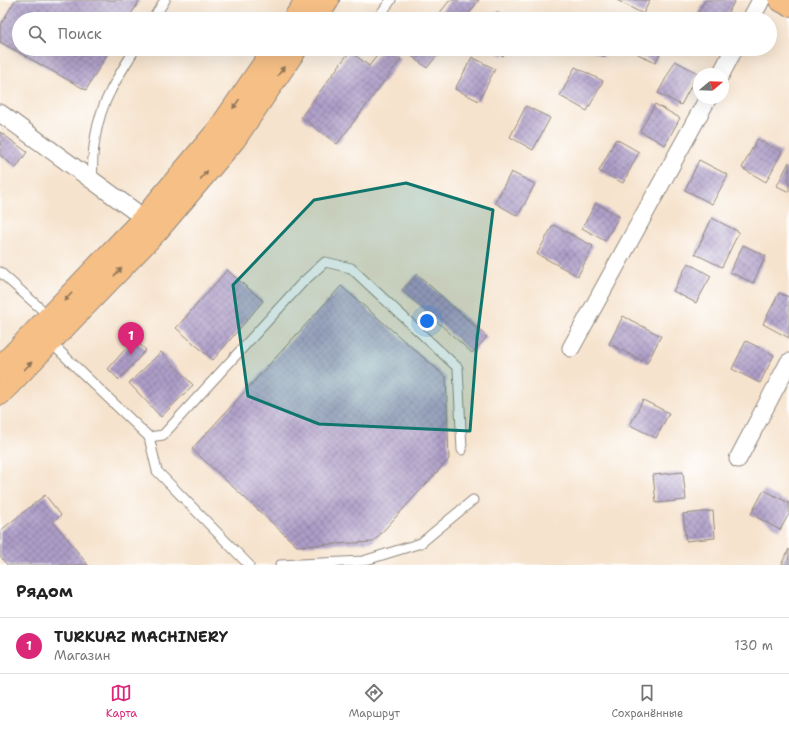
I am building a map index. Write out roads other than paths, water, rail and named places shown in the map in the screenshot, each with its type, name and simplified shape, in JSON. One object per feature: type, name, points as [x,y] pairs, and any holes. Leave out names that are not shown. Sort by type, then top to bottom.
[{"type":"main road","points":[[299,12],[307,0]]},
{"type":"main road","points":[[320,12],[328,0]]},
{"type":"main road","points":[[780,0],[789,5]]},
{"type":"main road","points":[[0,368],[144,218],[219,129],[269,56]]},
{"type":"main road","points":[[0,394],[158,231],[234,140],[291,56]]},
{"type":"street","points":[[755,12],[761,0]]},
{"type":"street","points":[[724,68],[730,56]]},
{"type":"street","points":[[571,348],[705,104]]},
{"type":"street","points":[[0,113],[144,218]]},
{"type":"street","points":[[738,459],[789,362]]},
{"type":"lane","points":[[157,12],[164,0]]},
{"type":"lane","points":[[382,12],[391,0]]},
{"type":"lane","points":[[93,181],[93,148],[101,115],[108,95],[131,56]]},
{"type":"lane","points":[[149,437],[163,435],[303,282],[325,262],[351,268],[458,368],[462,450]]},
{"type":"lane","points":[[0,272],[50,317]]},
{"type":"lane","points":[[50,342],[149,437],[157,471],[249,565]]},
{"type":"lane","points":[[280,565],[363,561],[421,543],[473,500]]},
{"type":"place","name":"TURKUAZ MACHINERY","points":[[131,355]]}]
